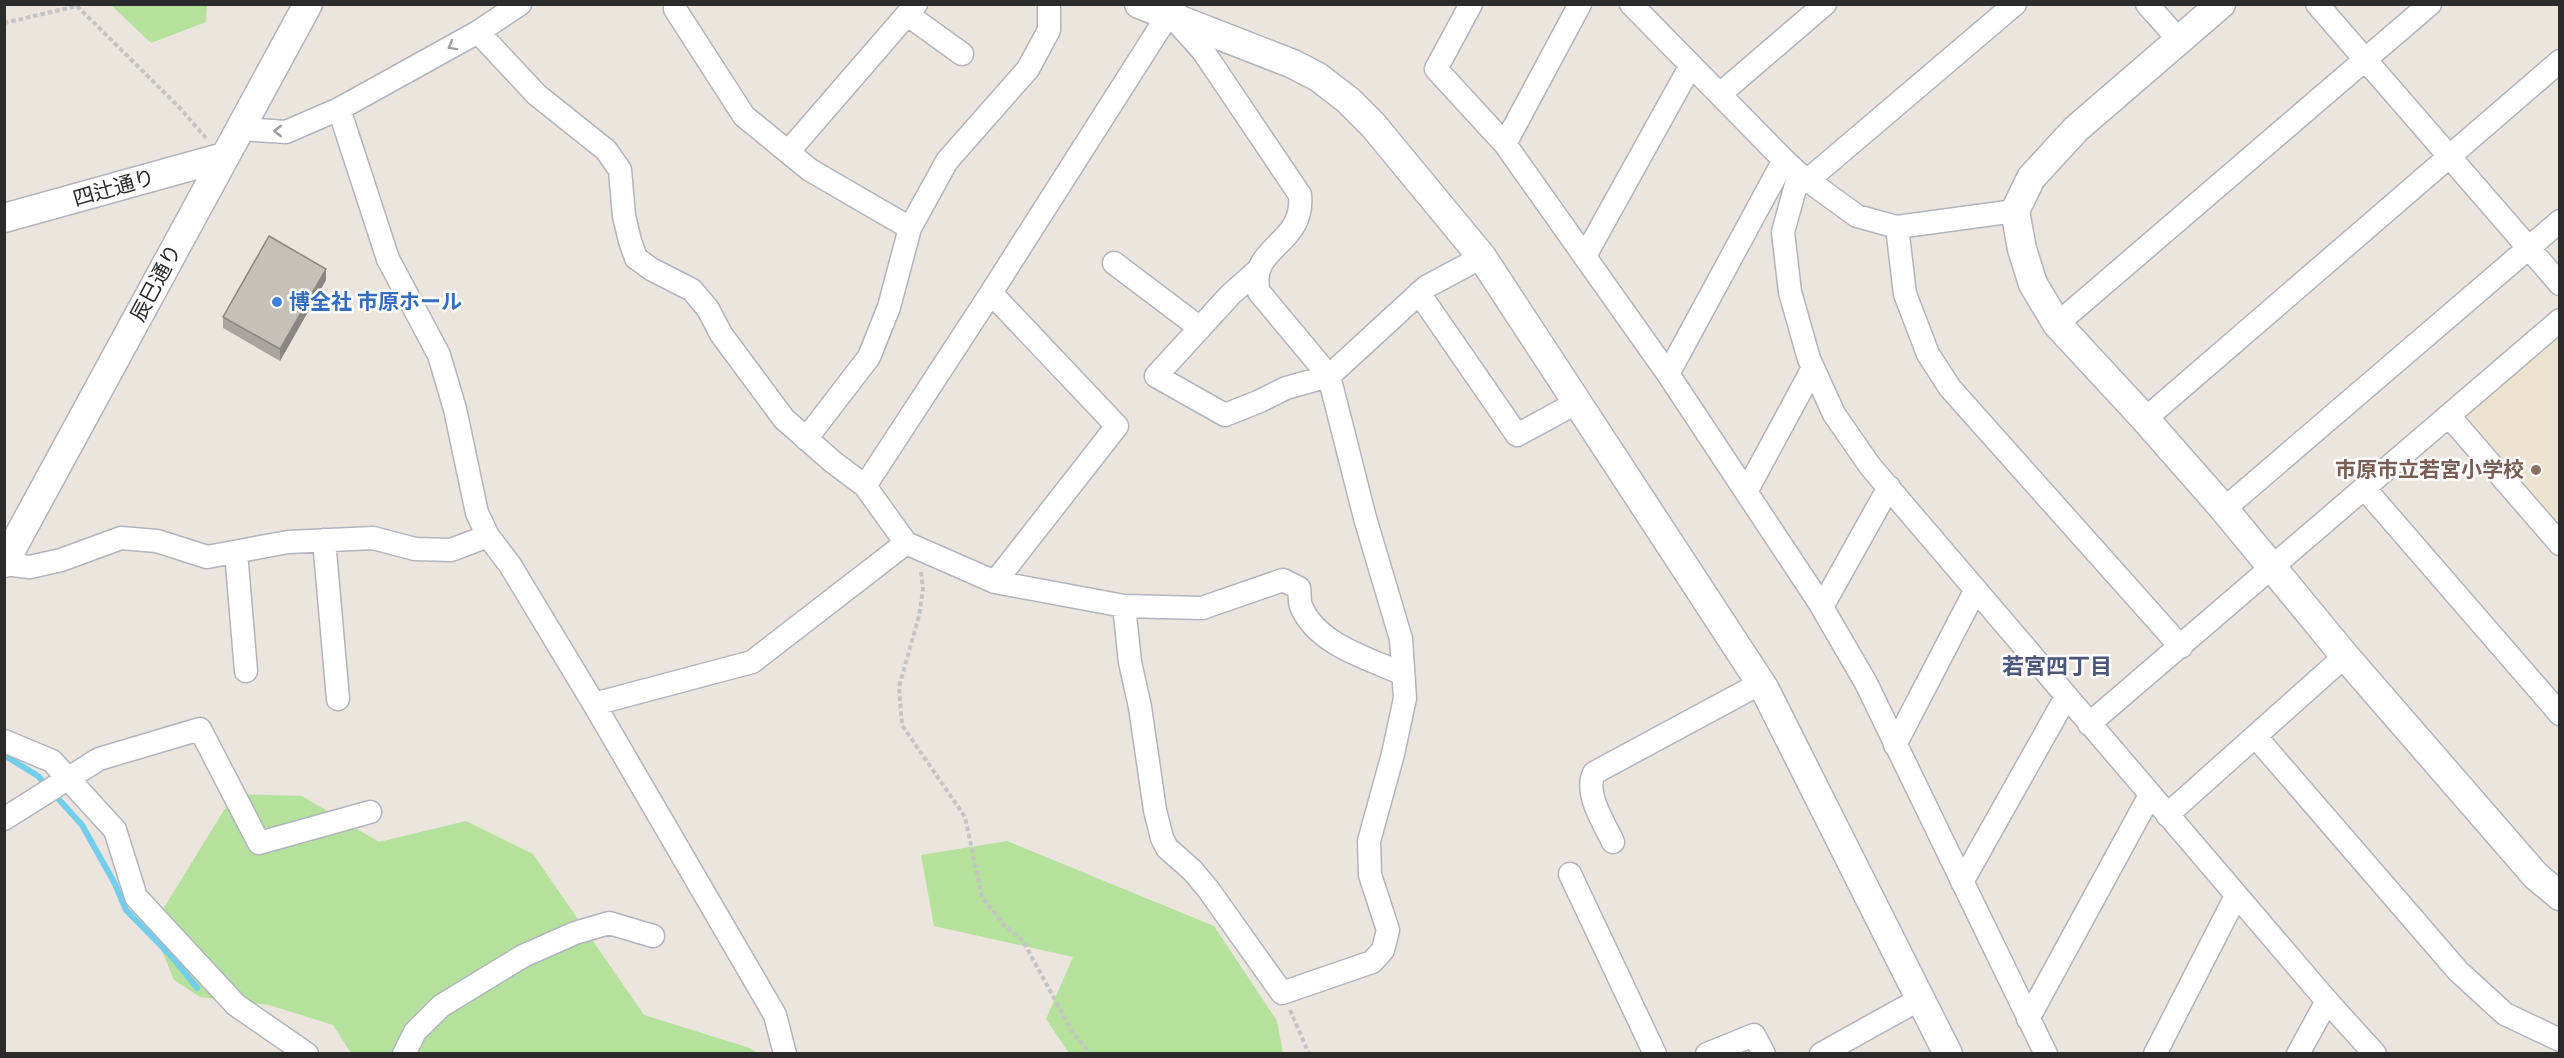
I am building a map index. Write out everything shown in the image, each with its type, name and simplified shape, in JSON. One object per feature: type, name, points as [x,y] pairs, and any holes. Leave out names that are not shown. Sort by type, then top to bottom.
[{"type":"street","name":"辰巳通り","points":[[4,563],[308,4]]},
{"type":"street","points":[[241,129],[286,132],[339,110],[478,32],[520,4]]},
{"type":"street","points":[[675,4],[675,9],[744,116],[810,170],[910,228]]},
{"type":"street","points":[[806,439],[869,357],[889,307],[910,228],[947,161],[1028,69],[1049,30],[1049,4]]},
{"type":"street","points":[[1139,4],[1172,10],[1318,77],[1348,100],[1396,152],[1482,257],[1761,683],[1948,1053]]},
{"type":"street","points":[[1471,4],[1436,69],[1505,144],[1668,374],[1822,607],[1866,683],[2046,1053]]},
{"type":"street","points":[[1505,144],[1580,4]]},
{"type":"street","points":[[1720,94],[1825,4]]},
{"type":"street","points":[[1668,374],[1797,171],[2015,4]]},
{"type":"street","points":[[2147,4],[2178,39]]},
{"type":"street","points":[[2221,4],[2076,129],[2031,178],[2015,211],[2022,249],[2033,284],[2057,324],[2224,509],[2345,656],[2536,876],[2559,896]]},
{"type":"street","points":[[2317,4],[2559,284]]},
{"type":"street","points":[[2057,324],[2430,4]]},
{"type":"street","points":[[1634,5],[1797,171],[1857,216],[1897,227],[2015,211]]},
{"type":"street","points":[[788,152],[912,10],[962,54]]},
{"type":"street","points":[[1172,10],[1203,51],[1300,195],[1302,210],[1290,234],[1273,249],[1257,271],[1231,294],[1156,376],[1225,415],[1286,388],[1329,376],[1426,287],[1482,257]]},
{"type":"street","points":[[865,486],[1172,10]]},
{"type":"street","points":[[478,32],[537,95],[606,150],[620,170],[624,216],[636,258],[651,269],[692,290],[708,309],[721,334],[784,419],[865,486],[906,543],[995,582],[1124,606],[1202,608],[1283,580],[1299,588],[1301,606],[1323,636],[1403,674]]},
{"type":"street","points":[[2145,419],[2559,61]]},
{"type":"street","points":[[1585,256],[1691,65]]},
{"type":"street","points":[[339,110],[388,259],[439,355],[455,409],[477,513],[488,536],[510,565],[594,704],[775,1015],[785,1053]]},
{"type":"street","name":"四辻通り","points":[[4,218],[224,157]]},
{"type":"street","points":[[1797,171],[1783,232],[1790,292],[1813,368],[1834,414],[1870,466],[1975,591],[2236,896],[2375,1053]]},
{"type":"street","points":[[2224,509],[2559,221]]},
{"type":"street","points":[[1897,227],[1905,294],[1928,354],[1950,388],[2181,647]]},
{"type":"street","points":[[1114,263],[1200,328]]},
{"type":"street","points":[[1124,606],[1130,662],[1140,706],[1155,810],[1167,848],[1192,870],[1208,889],[1282,993],[1372,962],[1383,950],[1388,930],[1370,875],[1369,841],[1396,743],[1405,698],[1401,639],[1365,518],[1329,376],[1258,292],[1257,271]]},
{"type":"street","points":[[991,293],[1117,426],[995,582]]},
{"type":"street","points":[[1419,293],[1517,435],[1576,403]]},
{"type":"street","points":[[2089,724],[2559,320]]},
{"type":"street","points":[[1746,492],[1813,368]]},
{"type":"street","points":[[2449,416],[2559,544]]},
{"type":"street","points":[[1822,607],[1889,487]]},
{"type":"street","points":[[2365,489],[2559,714]]},
{"type":"street","points":[[4,563],[30,567],[61,560],[121,538],[158,541],[207,557],[288,542],[373,538],[415,549],[451,550],[488,536]]},
{"type":"street","points":[[324,540],[338,699]]},
{"type":"street","points":[[594,704],[752,662],[906,543]]},
{"type":"street","points":[[236,552],[246,671]]},
{"type":"street","points":[[1895,745],[1975,591]]},
{"type":"street","points":[[2167,815],[2345,656]]},
{"type":"street","points":[[1613,842],[1592,795],[1590,781],[1594,773],[1761,683]]},
{"type":"street","points":[[1962,882],[2066,697]]},
{"type":"street","points":[[4,819],[67,777],[99,759],[200,729],[259,843],[370,812]]},
{"type":"street","points":[[2256,737],[2458,971],[2505,1014],[2559,1040]]},
{"type":"street","points":[[4,741],[52,761],[115,830],[136,897],[236,1005],[308,1053]]},
{"type":"street","points":[[2028,1018],[2150,795]]},
{"type":"street","points":[[1570,874],[1654,1053]]},
{"type":"street","points":[[2155,1053],[2236,896]]},
{"type":"street","points":[[404,1053],[415,1032],[441,1006],[523,956],[575,933],[609,923],[653,936]]},
{"type":"street","points":[[1821,1053],[1920,999]]},
{"type":"street","points":[[2298,1053],[2327,1001]]},
{"type":"street","points":[[1707,1053],[1754,1035],[1764,1053]]},
{"type":"path","points":[[4,23],[77,6],[178,106],[224,157]]},
{"type":"path","points":[[906,543],[920,566],[924,590],[899,687],[902,724],[965,817],[982,897],[1004,925],[1023,941],[1073,1033],[1091,1053]]},
{"type":"path","points":[[1282,993],[1309,1053]]},
{"type":"shaded area","name":"市原市立若宮小学校","points":[[2559,336],[2559,524],[2467,416]]},
{"type":"green space","points":[[111,5],[207,5],[206,22],[151,43]]},
{"type":"green space","points":[[234,794],[302,796],[379,842],[466,821],[533,854],[644,1015],[750,1048],[757,1053],[351,1053],[333,1025],[269,1005],[200,997],[174,980],[152,927]]},
{"type":"green space","points":[[1007,841],[1214,926],[1277,1021],[1283,1053],[1069,1053],[1046,1019],[1073,957],[934,926],[921,855]]},
{"type":"building","points":[[269,236],[326,269],[280,349],[223,317]]},
{"type":"waterway","points":[[4,755],[38,776],[47,786]]},
{"type":"waterway","points":[[54,794],[82,825],[115,884],[126,910],[173,958],[197,988]]},
{"type":"place","name":"博全社 市原ホール","points":[[277,302]]},
{"type":"place","name":"市原市立若宮小学校","points":[[2536,470]]},
{"type":"district","name":"若宮四丁目","points":[[2057,666]]}]
